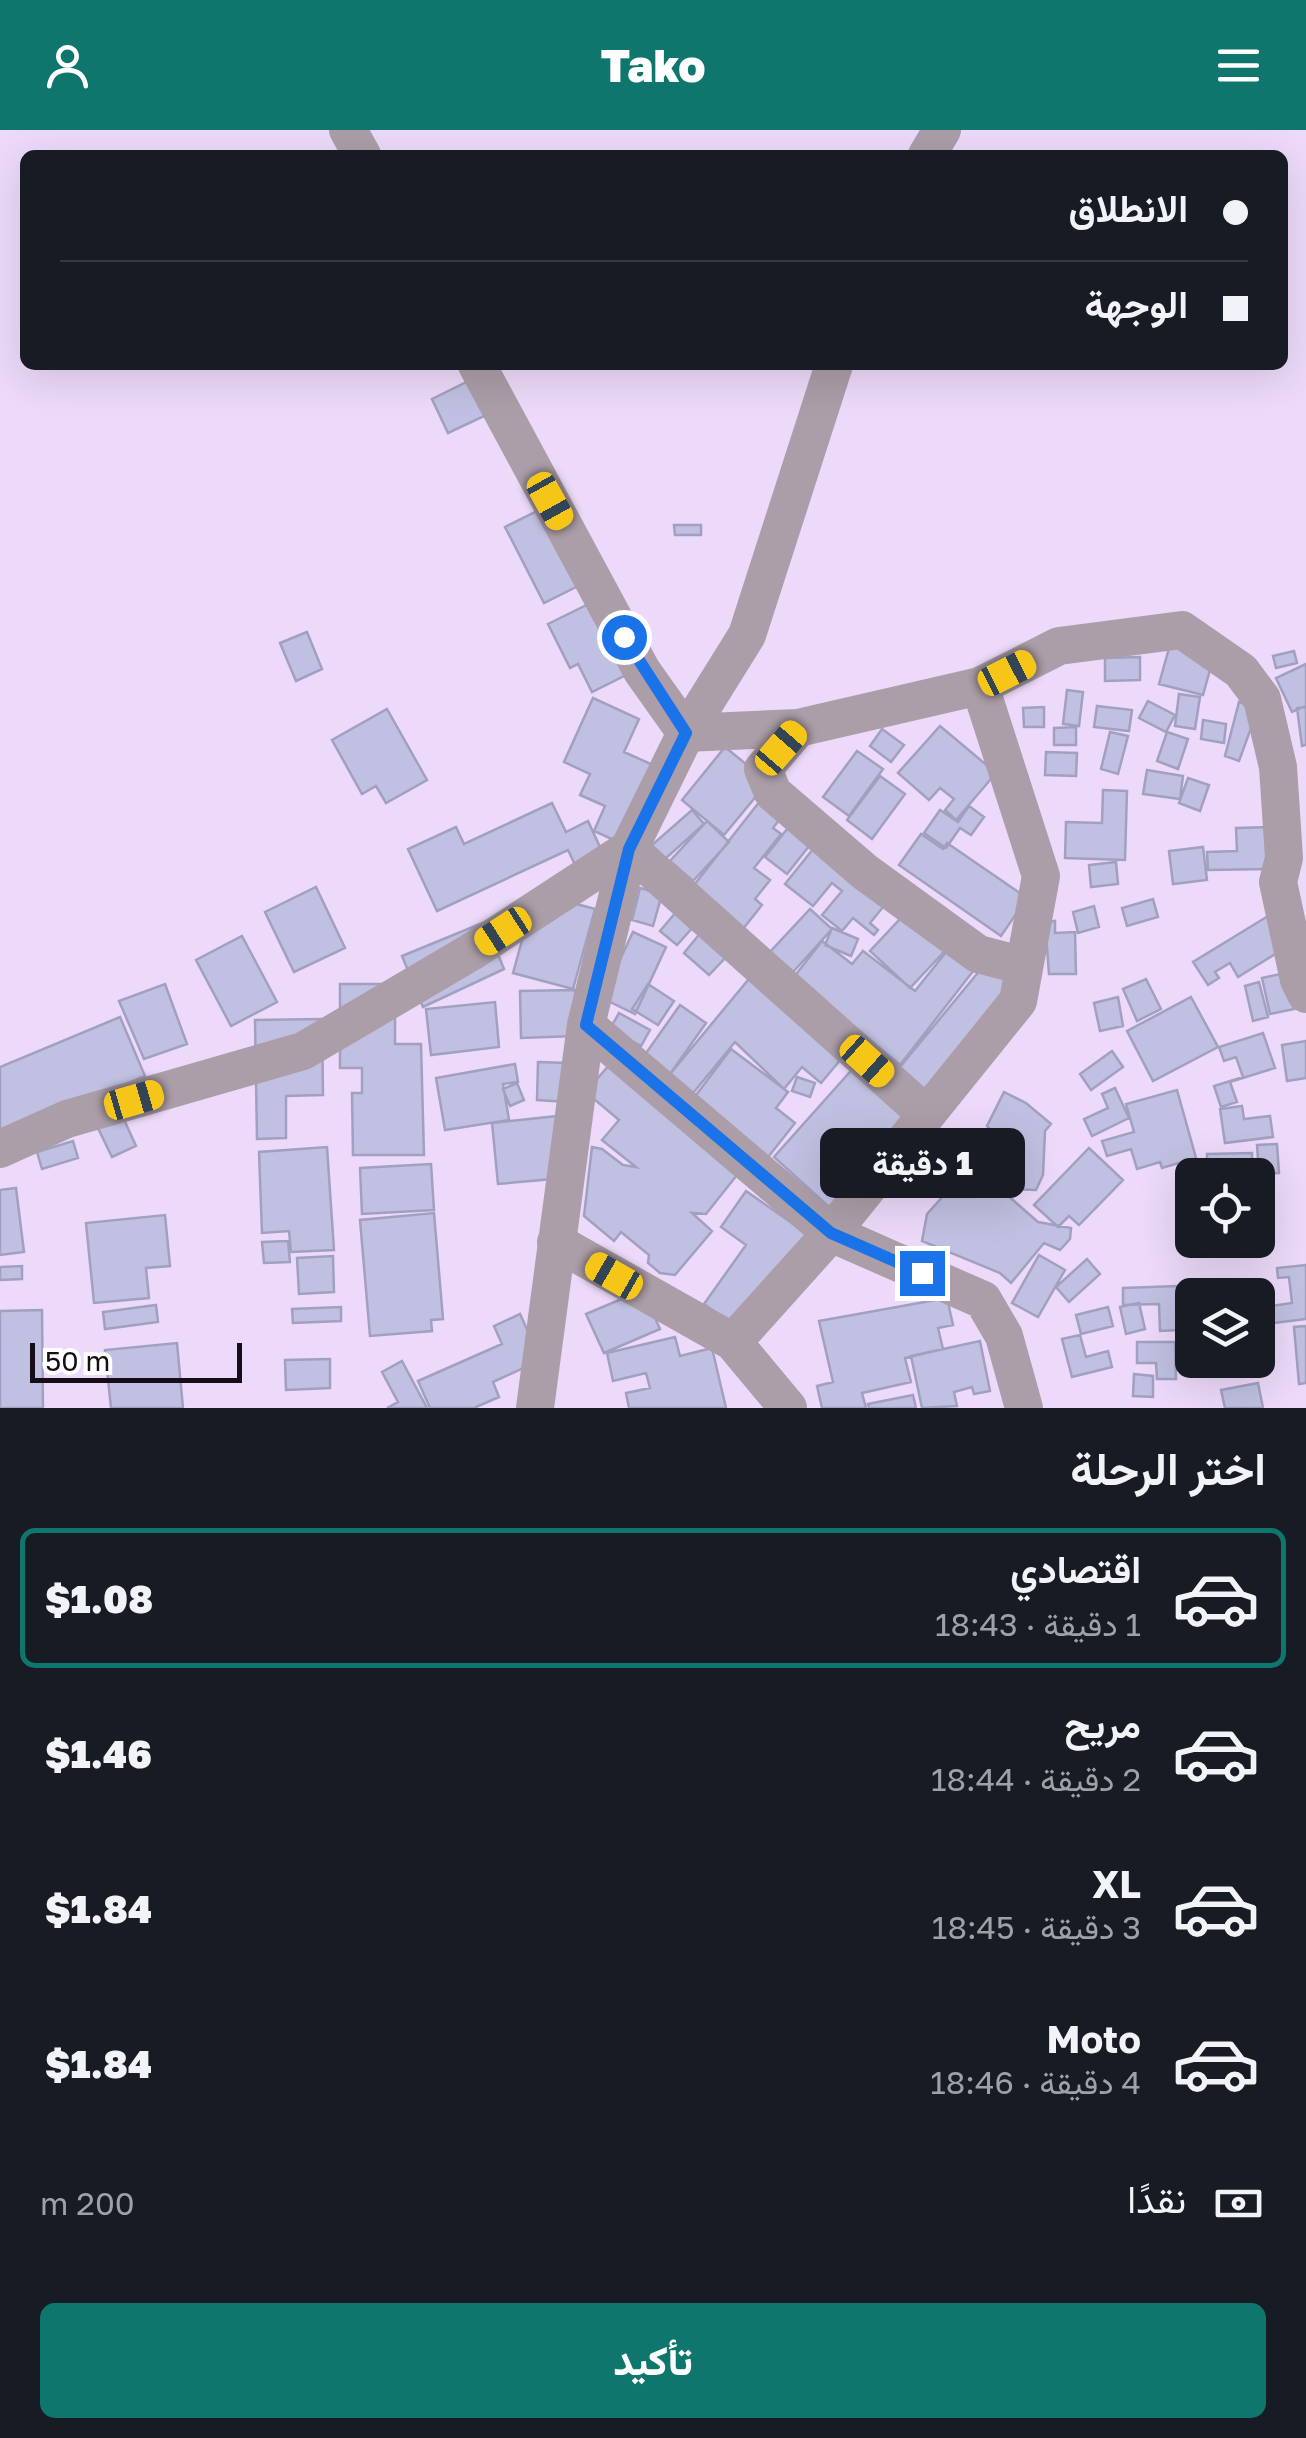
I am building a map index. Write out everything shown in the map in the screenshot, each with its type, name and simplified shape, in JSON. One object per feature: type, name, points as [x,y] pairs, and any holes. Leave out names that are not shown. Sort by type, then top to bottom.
[{"type":"street","points":[[479,370],[642,671],[686,733]]},
{"type":"street","points":[[535,1408],[586,1025],[629,849],[686,733],[747,636],[832,370]]},
{"type":"street","points":[[686,733],[798,728],[980,686],[1059,646],[1182,630],[1242,671],[1262,699],[1278,767],[1284,858],[1278,882],[1298,980],[1306,994]]},
{"type":"street","points":[[733,1342],[831,1233],[1018,1001],[1040,876],[980,686]]},
{"type":"street","points":[[798,728],[763,768],[773,793],[865,872],[978,954],[1024,966]]},
{"type":"street","points":[[629,849],[926,1114]]},
{"type":"street","points":[[0,1149],[67,1119],[303,1051],[471,952],[629,849]]},
{"type":"street","points":[[586,1025],[831,1233],[983,1300],[1004,1336],[1024,1408]]},
{"type":"street","points":[[556,1242],[733,1342],[788,1408]]},
{"type":"building","points":[[491,370],[498,370],[514,402],[448,433],[432,399]]},
{"type":"building","points":[[553,503],[592,579],[544,603],[505,527]]},
{"type":"building","points":[[674,525],[701,525],[701,535],[675,535]]},
{"type":"building","points":[[609,594],[644,666],[592,692],[578,664],[570,668],[548,624]]},
{"type":"building","points":[[307,632],[322,669],[296,681],[280,643]]},
{"type":"building","points":[[1171,641],[1215,652],[1203,695],[1159,684]]},
{"type":"building","points":[[1294,651],[1297,663],[1276,668],[1273,656]]},
{"type":"building","points":[[1140,657],[1140,680],[1105,681],[1105,658]]},
{"type":"building","points":[[1306,664],[1306,706],[1292,712],[1276,678]]},
{"type":"building","points":[[1067,690],[1083,692],[1079,726],[1063,724]]},
{"type":"building","points":[[1179,694],[1200,697],[1195,729],[1175,726]]},
{"type":"building","points":[[593,698],[639,719],[624,752],[653,765],[618,842],[594,831],[605,806],[580,795],[590,774],[564,762]]},
{"type":"building","points":[[1148,701],[1175,715],[1166,732],[1139,718]]},
{"type":"building","points":[[1239,702],[1258,709],[1239,761],[1225,756]]},
{"type":"building","points":[[1097,706],[1132,710],[1129,731],[1094,727]]},
{"type":"building","points":[[1044,707],[1044,727],[1024,727],[1023,708]]},
{"type":"building","points":[[1306,707],[1306,745],[1302,746],[1297,708]]},
{"type":"building","points":[[387,709],[427,780],[386,803],[376,786],[362,794],[332,740]]},
{"type":"building","points":[[1203,720],[1226,724],[1224,743],[1201,739]]},
{"type":"building","points":[[940,726],[996,773],[956,820],[945,810],[954,799],[940,788],[929,800],[898,773]]},
{"type":"building","points":[[1076,727],[1076,745],[1054,745],[1054,728]]},
{"type":"building","points":[[882,729],[904,745],[891,762],[870,746]]},
{"type":"building","points":[[1110,732],[1128,736],[1118,774],[1101,769]]},
{"type":"building","points":[[1167,732],[1188,739],[1178,769],[1157,761]]},
{"type":"building","points":[[725,747],[768,782],[724,835],[682,800]]},
{"type":"building","points":[[857,751],[883,769],[849,816],[823,797]]},
{"type":"building","points":[[1046,752],[1077,753],[1076,776],[1045,775]]},
{"type":"building","points":[[1147,770],[1183,776],[1180,799],[1143,794]]},
{"type":"building","points":[[880,776],[905,794],[872,839],[847,820]]},
{"type":"building","points":[[1188,778],[1209,785],[1200,811],[1179,803]]},
{"type":"building","points":[[771,787],[792,803],[773,828],[781,834],[754,868],[770,880],[755,899],[762,905],[743,929],[691,889]]},
{"type":"building","points":[[1103,790],[1127,791],[1125,860],[1065,858],[1066,822],[1102,823]]},
{"type":"building","points":[[552,803],[566,832],[588,821],[605,858],[578,871],[568,850],[437,911],[408,849],[456,827],[464,844]]},
{"type":"building","points":[[969,806],[984,817],[971,835],[960,828],[946,848],[924,833],[940,810],[958,822]]},
{"type":"building","points":[[692,810],[704,824],[665,859],[652,845]]},
{"type":"building","points":[[799,814],[821,831],[787,874],[765,857]]},
{"type":"building","points":[[707,821],[729,842],[693,881],[670,861]]},
{"type":"building","points":[[1274,827],[1275,869],[1208,870],[1207,852],[1237,851],[1236,828]]},
{"type":"building","points":[[826,833],[897,890],[870,923],[878,930],[874,935],[853,918],[842,931],[822,915],[842,891],[832,883],[813,906],[785,884]]},
{"type":"building","points":[[921,834],[943,849],[947,843],[1027,898],[1001,936],[899,865]]},
{"type":"building","points":[[1203,847],[1207,880],[1173,884],[1169,851]]},
{"type":"building","points":[[1116,862],[1118,884],[1091,887],[1089,865]]},
{"type":"building","points":[[316,887],[345,948],[294,972],[265,912]]},
{"type":"building","points":[[640,888],[662,894],[653,926],[632,920]]},
{"type":"building","points":[[535,893],[595,909],[573,989],[513,973]]},
{"type":"building","points":[[1153,899],[1158,917],[1127,926],[1122,908]]},
{"type":"building","points":[[915,903],[955,940],[910,988],[870,951]]},
{"type":"building","points":[[1094,906],[1099,927],[1078,933],[1073,912]]},
{"type":"building","points":[[810,909],[832,929],[793,972],[770,952]]},
{"type":"building","points":[[677,911],[695,925],[677,945],[660,931]]},
{"type":"building","points":[[1273,913],[1293,943],[1238,977],[1230,963],[1215,972],[1219,978],[1208,985],[1193,962]]},
{"type":"building","points":[[1055,921],[1055,933],[1075,932],[1076,974],[1049,974],[1045,922]]},
{"type":"building","points":[[485,922],[504,969],[423,1007],[402,956]]},
{"type":"building","points":[[832,928],[858,939],[851,956],[825,945]]},
{"type":"building","points":[[702,931],[728,955],[709,975],[684,953]]},
{"type":"building","points":[[633,932],[666,947],[635,1014],[602,998]]},
{"type":"building","points":[[242,936],[277,1002],[231,1026],[196,960]]},
{"type":"building","points":[[822,941],[852,964],[863,951],[915,991],[955,941],[981,961],[900,1065],[794,977]]},
{"type":"building","points":[[986,963],[1023,993],[932,1103],[895,1073]]},
{"type":"building","points":[[1285,973],[1294,1009],[1270,1014],[1262,978]]},
{"type":"building","points":[[753,974],[847,1052],[821,1083],[802,1067],[784,1089],[735,1042],[689,1098],[666,1079]]},
{"type":"building","points":[[1146,979],[1161,1009],[1137,1021],[1123,989]]},
{"type":"building","points":[[1259,982],[1268,1017],[1253,1021],[1245,986]]},
{"type":"building","points":[[165,984],[187,1044],[144,1059],[119,1001]]},
{"type":"building","points":[[340,984],[395,984],[395,1044],[421,1044],[424,1155],[353,1155],[352,1093],[362,1093],[362,1068],[340,1068]]},
{"type":"building","points":[[648,984],[674,1001],[658,1025],[632,1009]]},
{"type":"building","points":[[575,990],[576,1036],[521,1038],[520,991]]},
{"type":"building","points":[[1118,997],[1123,1026],[1100,1031],[1094,1003]]},
{"type":"building","points":[[1191,997],[1218,1047],[1153,1081],[1127,1031]]},
{"type":"building","points":[[495,1002],[499,1047],[431,1055],[426,1009]]},
{"type":"building","points":[[680,1005],[706,1023],[670,1074],[644,1056]]},
{"type":"building","points":[[619,1013],[650,1030],[641,1046],[610,1029]]},
{"type":"building","points":[[120,1017],[145,1076],[0,1138],[0,1067]]},
{"type":"building","points":[[322,1019],[323,1095],[286,1096],[286,1138],[257,1139],[255,1020]]},
{"type":"building","points":[[1263,1033],[1275,1068],[1230,1082],[1237,1102],[1221,1107],[1214,1086],[1243,1077],[1236,1057],[1224,1061],[1219,1047]]},
{"type":"building","points":[[1306,1041],[1306,1078],[1287,1081],[1282,1045]]},
{"type":"building","points":[[731,1049],[788,1092],[776,1108],[795,1123],[765,1161],[690,1103]]},
{"type":"building","points":[[1112,1051],[1123,1067],[1091,1090],[1080,1074]]},
{"type":"building","points":[[538,1062],[568,1063],[567,1102],[537,1100]]},
{"type":"building","points":[[611,1063],[741,1170],[706,1214],[692,1213],[712,1231],[675,1275],[660,1273],[648,1263],[649,1255],[621,1232],[614,1241],[584,1216],[592,1147],[602,1149],[623,1165],[636,1167],[602,1140],[619,1120],[594,1099],[597,1079]]},
{"type":"building","points":[[515,1064],[518,1082],[503,1084],[509,1120],[445,1130],[436,1078]]},
{"type":"building","points":[[857,1064],[919,1123],[837,1214],[774,1157]]},
{"type":"building","points":[[797,1077],[815,1083],[810,1097],[792,1091]]},
{"type":"building","points":[[517,1083],[524,1100],[510,1106],[503,1089]]},
{"type":"building","points":[[1115,1088],[1129,1118],[1092,1136],[1084,1119],[1108,1108],[1102,1094]]},
{"type":"building","points":[[1177,1090],[1196,1158],[1175,1158],[1175,1164],[1162,1168],[1160,1162],[1137,1169],[1131,1149],[1107,1156],[1102,1141],[1134,1132],[1126,1104]]},
{"type":"building","points":[[1004,1092],[1026,1103],[1051,1124],[1045,1131],[1043,1175],[1036,1190],[1011,1189],[1006,1194],[1038,1222],[1071,1228],[1070,1239],[1060,1250],[1044,1243],[1011,1283],[1000,1273],[922,1241],[927,1214],[963,1174],[973,1153],[985,1154],[995,1134],[987,1126]]},
{"type":"building","points":[[1242,1106],[1244,1119],[1270,1116],[1273,1137],[1225,1143],[1220,1109]]},
{"type":"building","points":[[121,1113],[136,1146],[112,1157],[96,1124]]},
{"type":"building","points":[[558,1116],[564,1178],[498,1184],[492,1123]]},
{"type":"building","points":[[73,1141],[78,1158],[42,1169],[37,1152]]},
{"type":"building","points":[[1277,1144],[1279,1173],[1275,1173],[1275,1158],[1258,1158],[1257,1145]]},
{"type":"building","points":[[327,1147],[334,1250],[291,1252],[289,1231],[262,1233],[259,1152]]},
{"type":"building","points":[[1089,1148],[1123,1180],[1079,1225],[1069,1216],[1058,1227],[1034,1205]]},
{"type":"building","points":[[1252,1153],[1252,1158],[1207,1158],[1207,1154]]},
{"type":"building","points":[[431,1164],[434,1210],[362,1214],[360,1168]]},
{"type":"building","points":[[16,1188],[24,1252],[0,1255],[0,1190]]},
{"type":"building","points":[[746,1191],[816,1240],[738,1329],[704,1304],[746,1245],[721,1227]]},
{"type":"building","points":[[434,1213],[443,1319],[431,1320],[432,1331],[370,1336],[360,1220]]},
{"type":"building","points":[[165,1215],[170,1266],[146,1268],[149,1298],[94,1303],[86,1223]]},
{"type":"building","points":[[288,1241],[290,1262],[264,1263],[262,1242]]},
{"type":"building","points":[[1039,1255],[1065,1270],[1038,1317],[1012,1303]]},
{"type":"building","points":[[333,1256],[334,1292],[299,1294],[297,1258]]},
{"type":"building","points":[[1087,1259],[1100,1274],[1069,1302],[1056,1287]]},
{"type":"building","points":[[1306,1265],[1306,1319],[1275,1323],[1275,1306],[1292,1303],[1289,1277],[1278,1278],[1277,1268]]},
{"type":"building","points":[[22,1266],[22,1279],[0,1280],[0,1267]]},
{"type":"building","points":[[1175,1286],[1175,1330],[1160,1331],[1159,1304],[1123,1305],[1123,1288]]},
{"type":"building","points":[[643,1290],[660,1329],[604,1353],[586,1314]]},
{"type":"building","points":[[947,1298],[953,1325],[938,1328],[943,1349],[905,1358],[911,1382],[862,1393],[866,1408],[822,1408],[817,1386],[833,1382],[819,1321]]},
{"type":"building","points":[[1139,1303],[1145,1329],[1126,1334],[1120,1307]]},
{"type":"building","points":[[156,1305],[158,1322],[105,1329],[103,1312]]},
{"type":"building","points":[[341,1307],[341,1321],[293,1323],[292,1309]]},
{"type":"building","points":[[1108,1307],[1113,1326],[1081,1334],[1076,1315]]},
{"type":"building","points":[[42,1310],[43,1408],[0,1408],[0,1311]]},
{"type":"building","points":[[520,1314],[541,1360],[493,1382],[499,1397],[474,1408],[430,1408],[418,1381],[502,1344],[494,1326]]},
{"type":"building","points":[[1306,1326],[1306,1383],[1299,1384],[1294,1327]]},
{"type":"building","points":[[1080,1335],[1086,1357],[1108,1351],[1112,1367],[1072,1377],[1062,1339]]},
{"type":"building","points":[[675,1337],[680,1356],[712,1348],[726,1408],[629,1408],[626,1393],[650,1388],[646,1373],[613,1381],[607,1353]]},
{"type":"building","points":[[980,1341],[990,1391],[974,1394],[972,1387],[954,1392],[957,1406],[922,1408],[911,1356]]},
{"type":"building","points":[[1137,1342],[1175,1342],[1176,1379],[1157,1379],[1156,1363],[1137,1363]]},
{"type":"building","points":[[177,1343],[183,1408],[111,1408],[105,1350]]},
{"type":"building","points":[[330,1359],[330,1388],[286,1390],[285,1360]]},
{"type":"building","points":[[402,1361],[427,1408],[387,1408],[398,1402],[382,1372]]},
{"type":"building","points":[[1134,1374],[1153,1376],[1153,1397],[1133,1396]]},
{"type":"building","points":[[1258,1383],[1263,1408],[1225,1408],[1221,1390]]},
{"type":"building","points":[[913,1395],[916,1408],[869,1408],[868,1404]]},
{"type":"route","points":[[624,637],[642,671],[686,733],[629,849],[586,1025],[831,1233],[922,1273]]}]
